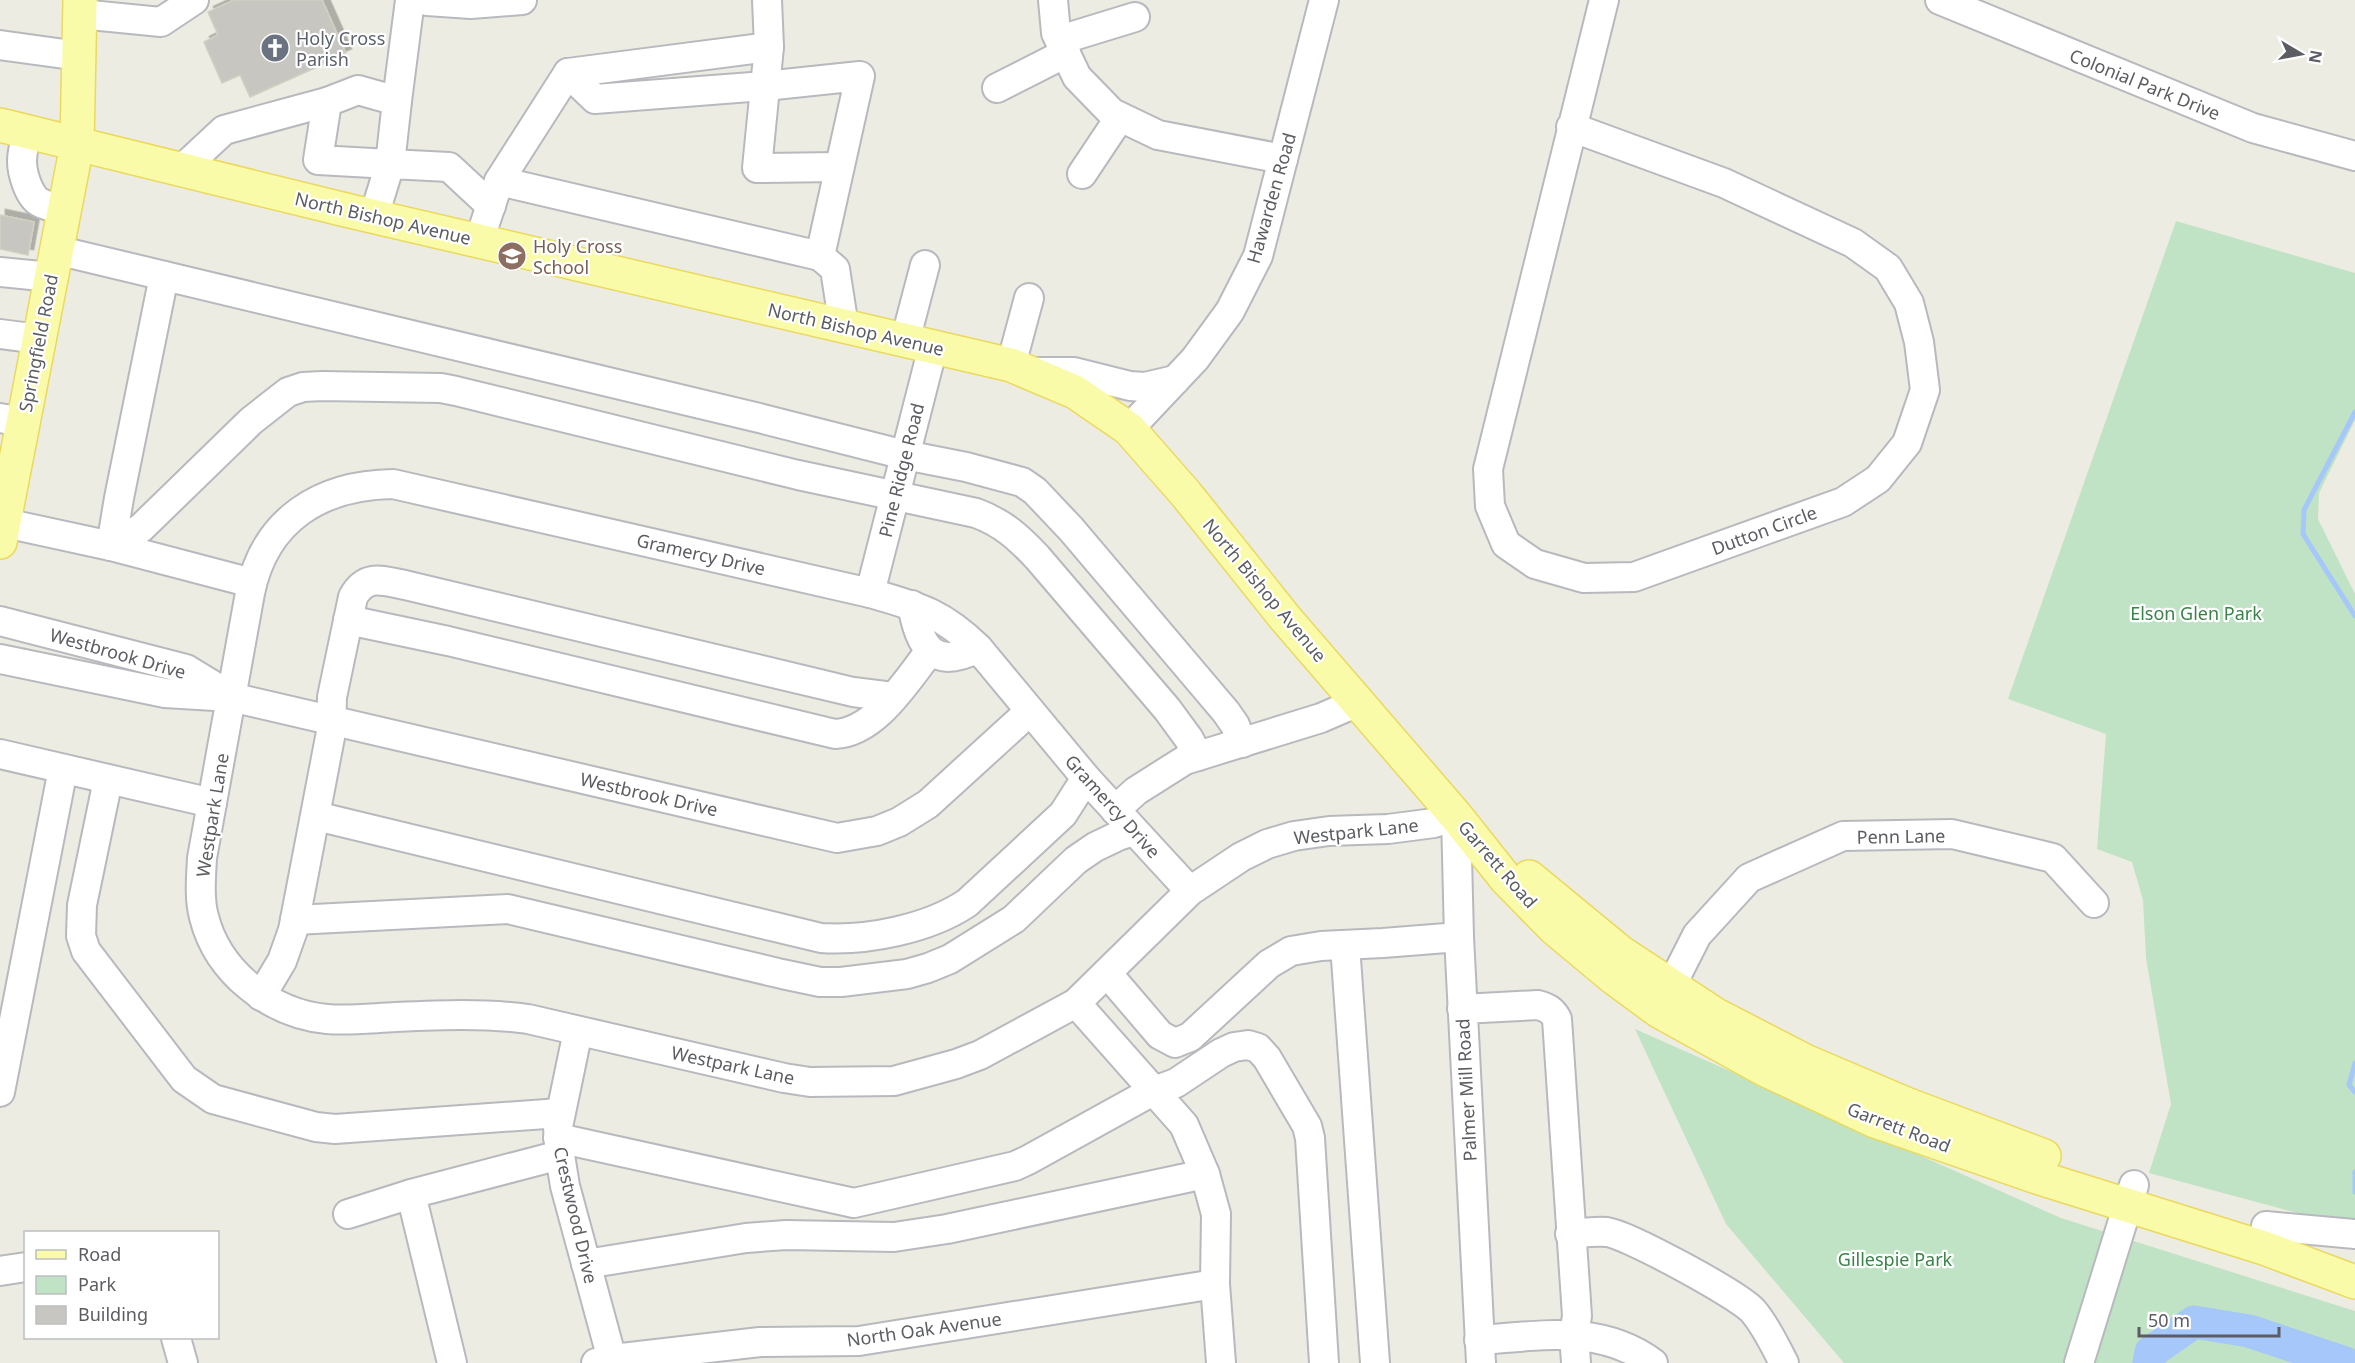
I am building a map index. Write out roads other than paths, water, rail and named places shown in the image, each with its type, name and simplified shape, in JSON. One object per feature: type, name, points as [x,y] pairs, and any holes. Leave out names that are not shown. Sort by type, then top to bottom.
[{"type":"main road","name":"Springfield Road","points":[[1,529],[11,420],[39,339],[77,145],[80,7]]},
{"type":"main road","name":"North Bishop Avenue","points":[[12,143],[77,145],[919,344],[1020,369],[1075,392],[1129,429],[1456,816]]},
{"type":"main road","name":"Garrett Road","points":[[1456,816],[1506,879],[1554,928],[1614,978],[1665,998],[1764,1069],[1875,1121],[2040,1178],[2132,1195],[2266,1226],[2355,1260]]},
{"type":"main road","name":"Garrett Road","points":[[2132,1195],[2355,1282]]},
{"type":"street","points":[[80,7],[160,22],[194,0]]},
{"type":"street","points":[[374,216],[390,165],[397,101],[421,0],[471,4],[522,0]]},
{"type":"street","points":[[767,0],[769,47],[757,168],[839,167]]},
{"type":"street","points":[[1053,0],[1056,33],[1077,78],[1112,113],[1158,135],[1283,159]]},
{"type":"street","name":"Hawarden Road","points":[[1129,429],[1195,359],[1230,311],[1258,256],[1324,0]]},
{"type":"street","name":"Dutton Circle","points":[[1571,128],[1724,183],[1854,243],[1888,268],[1909,303],[1925,390],[1907,443],[1878,479],[1843,502],[1634,577],[1584,579],[1535,564],[1506,544],[1490,506],[1488,468],[1571,128],[1604,0]]},
{"type":"street","name":"Colonial Park Drive","points":[[1940,0],[2253,128],[2355,156]]},
{"type":"street","points":[[997,88],[1063,46],[1135,17]]},
{"type":"street","points":[[0,45],[79,56]]},
{"type":"street","points":[[568,73],[769,47]]},
{"type":"street","points":[[624,66],[626,97]]},
{"type":"street","points":[[568,73],[595,99],[765,87],[860,76],[820,256]]},
{"type":"street","points":[[479,241],[495,194],[568,73]]},
{"type":"street","points":[[181,170],[224,130],[327,102],[358,90],[397,101]]},
{"type":"street","points":[[327,102],[318,160],[449,167],[495,194],[820,256],[835,269],[844,327]]},
{"type":"street","points":[[1082,174],[1120,117]]},
{"type":"street","points":[[12,143],[35,200],[42,204],[64,208]]},
{"type":"street","points":[[0,272],[53,263],[164,276],[1022,482],[1035,491],[1071,529],[1226,712],[1235,725],[1242,743]]},
{"type":"street","name":"Pine Ridge Road","points":[[870,593],[905,455],[919,344],[925,265]]},
{"type":"street","points":[[111,546],[164,276]]},
{"type":"street","points":[[1029,298],[1020,369],[1074,372],[1144,387],[1175,380]]},
{"type":"street","points":[[0,334],[39,339]]},
{"type":"street","points":[[111,546],[141,528],[251,422],[288,392],[303,387],[322,386],[441,388],[895,496],[976,513],[1006,526],[1017,535],[1167,709],[1190,739],[1198,756]]},
{"type":"street","name":"Gramercy Drive","points":[[231,697],[252,583],[260,561],[275,536],[299,510],[334,492],[356,487],[393,484],[870,593],[934,614],[958,629],[978,648],[1086,778],[1190,891]]},
{"type":"street","points":[[1,529],[111,546],[252,583]]},
{"type":"street","points":[[261,996],[282,961],[295,920],[331,732],[332,697],[348,620],[353,597],[358,588],[366,582],[377,580],[853,692],[893,697]]},
{"type":"street","points":[[912,605],[922,641],[930,651],[948,658],[961,657],[978,648]]},
{"type":"street","points":[[348,620],[448,641],[835,734],[859,729],[872,720],[930,651]]},
{"type":"street","name":"Westbrook Drive","points":[[0,621],[186,669],[231,697]]},
{"type":"street","name":"Westbrook Drive","points":[[0,659],[165,693],[231,697],[837,838],[877,831],[899,822],[928,804],[1030,711]]},
{"type":"street","name":"Westpark Lane","points":[[231,697],[202,858],[201,891],[204,918],[214,941],[241,980],[261,996],[280,1007],[304,1015],[327,1019],[503,1015],[810,1082],[894,1081],[980,1055],[1076,1003],[1190,891],[1241,857],[1267,844],[1294,836],[1329,831],[1388,829],[1434,823],[1456,816]]},
{"type":"street","points":[[1115,810],[1160,775],[1185,760],[1321,718],[1358,702]]},
{"type":"street","points":[[0,754],[212,803]]},
{"type":"street","points":[[0,1092],[63,769]]},
{"type":"street","points":[[316,816],[821,938],[862,938],[934,920],[952,913],[967,903],[1060,816],[1086,778]]},
{"type":"street","points":[[108,780],[81,905],[81,936],[86,951],[184,1079],[197,1089],[213,1099],[316,1127],[559,1135],[854,1203],[1015,1166],[1154,1091],[1176,1083],[1221,1053],[1234,1047],[1248,1045],[1258,1048],[1267,1058],[1307,1126],[1310,1138],[1324,1363]]},
{"type":"street","points":[[1060,816],[1095,847]]},
{"type":"street","name":"Palmer Mill Road","points":[[1456,816],[1462,1009],[1480,1352]]},
{"type":"street","points":[[295,920],[508,909],[782,974],[820,982],[842,982],[907,974],[950,958],[1014,919],[1076,860],[1095,847],[1134,831]]},
{"type":"street","name":"Penn Lane","points":[[1665,998],[1697,935],[1749,878],[1843,836],[1952,834],[2053,858],[2094,903]]},
{"type":"street","points":[[1107,973],[1160,1035],[1175,1043],[1190,1037],[1269,964],[1292,951],[1321,945],[1459,937]]},
{"type":"street","points":[[1344,945],[1375,1363]]},
{"type":"street","points":[[1076,1003],[1184,1125],[1205,1174],[1216,1214],[1215,1284],[1221,1363]]},
{"type":"street","points":[[1462,1009],[1538,1005],[1554,1012],[1557,1019],[1577,1316],[1574,1334],[1576,1363]]},
{"type":"street","name":"Crestwood Drive","points":[[578,1031],[559,1135],[565,1186],[586,1264],[607,1362]]},
{"type":"street","points":[[348,1214],[411,1194],[559,1135]]},
{"type":"street","points":[[586,1264],[746,1238],[894,1237],[947,1229],[1205,1174]]},
{"type":"street","points":[[411,1194],[452,1363]]},
{"type":"street","points":[[2079,1363],[2132,1195]]},
{"type":"street","points":[[2266,1226],[2355,1234]]},
{"type":"street","points":[[1570,1234],[1606,1232],[1626,1238],[1734,1297],[1751,1309],[1763,1324],[1784,1363]]},
{"type":"street","points":[[0,1271],[24,1267]]},
{"type":"street","name":"North Oak Avenue","points":[[607,1362],[760,1342],[861,1352],[1215,1284]]},
{"type":"street","points":[[1480,1352],[1574,1334],[1609,1341],[1624,1356],[1653,1363]]},
{"type":"street","points":[[176,1339],[183,1363]]},
{"type":"waterway","points":[[2355,412],[2304,510],[2303,534],[2355,616]]},
{"type":"waterway","points":[[2355,1063],[2349,1085],[2355,1092]]},
{"type":"waterway","points":[[2355,1172],[2355,1192]]},
{"type":"waterway","points":[[2149,1363],[2151,1352],[2194,1322],[2249,1331],[2345,1363]]},
{"type":"place","name":"Holy Cross Parish","points":[[275,48]]},
{"type":"place","name":"Holy Cross School","points":[[512,256]]},
{"type":"park label","name":"Elson Glen Park","points":[[2196,613]]},
{"type":"park label","name":"Gillespie Park","points":[[1895,1259]]}]
